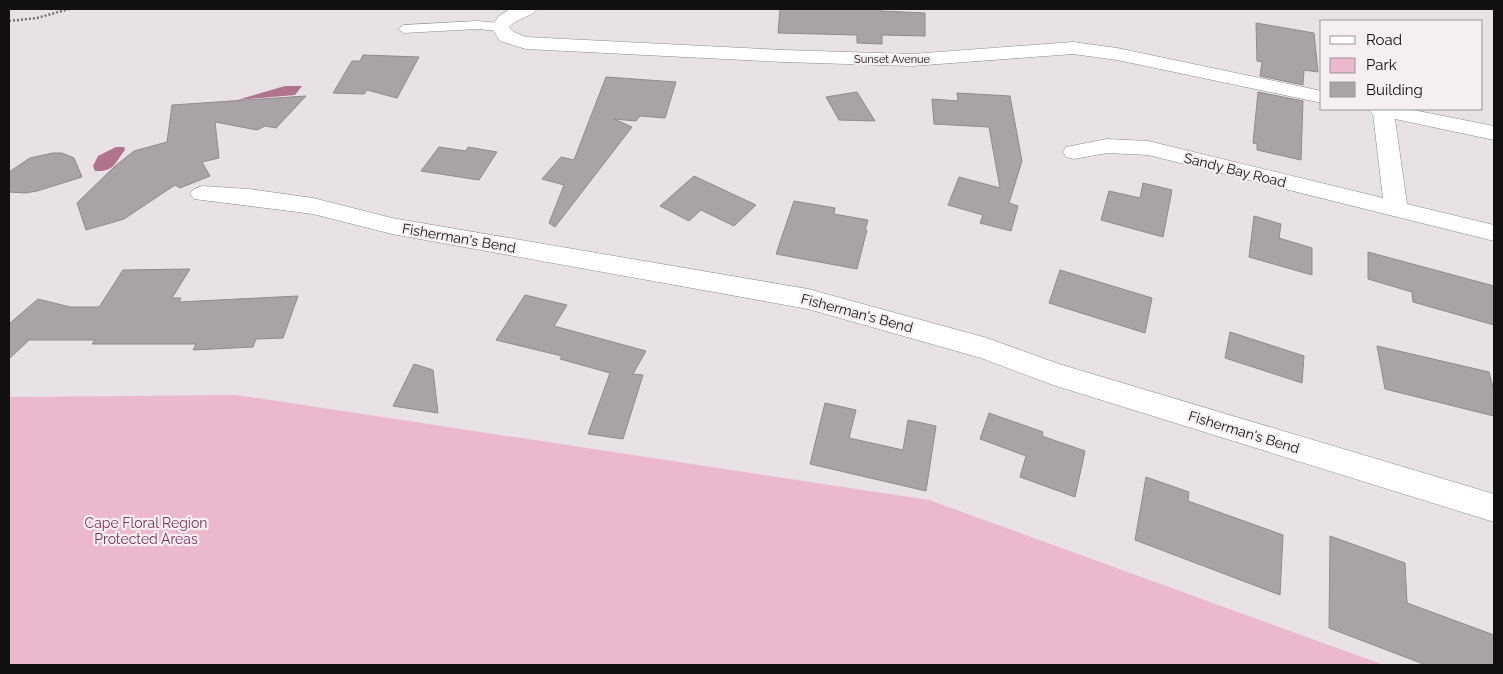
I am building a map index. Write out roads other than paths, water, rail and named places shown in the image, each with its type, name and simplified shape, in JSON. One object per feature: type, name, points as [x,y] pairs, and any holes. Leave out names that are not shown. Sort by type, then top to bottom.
[{"type":"street","points":[[500,27],[511,14],[528,9]]},
{"type":"street","name":"Sunset Avenue","points":[[500,27],[502,34],[509,39],[526,43],[875,60],[950,58],[1073,48],[1126,56],[1320,97]]},
{"type":"street","points":[[1380,110],[1396,208]]},
{"type":"street","points":[[1385,110],[1494,133]]},
{"type":"street","name":"Sandy Bay Road","points":[[1074,152],[1107,146],[1148,148],[1494,233]]},
{"type":"street","name":"Fisherman's Bend","points":[[202,194],[250,197],[313,206],[392,226],[808,299],[987,349],[1053,374],[1494,508]]},
{"type":"lane","points":[[404,29],[500,27]]},
{"type":"park label","name":"Cape Floral Region Protected Areas","points":[[146,532]]}]
